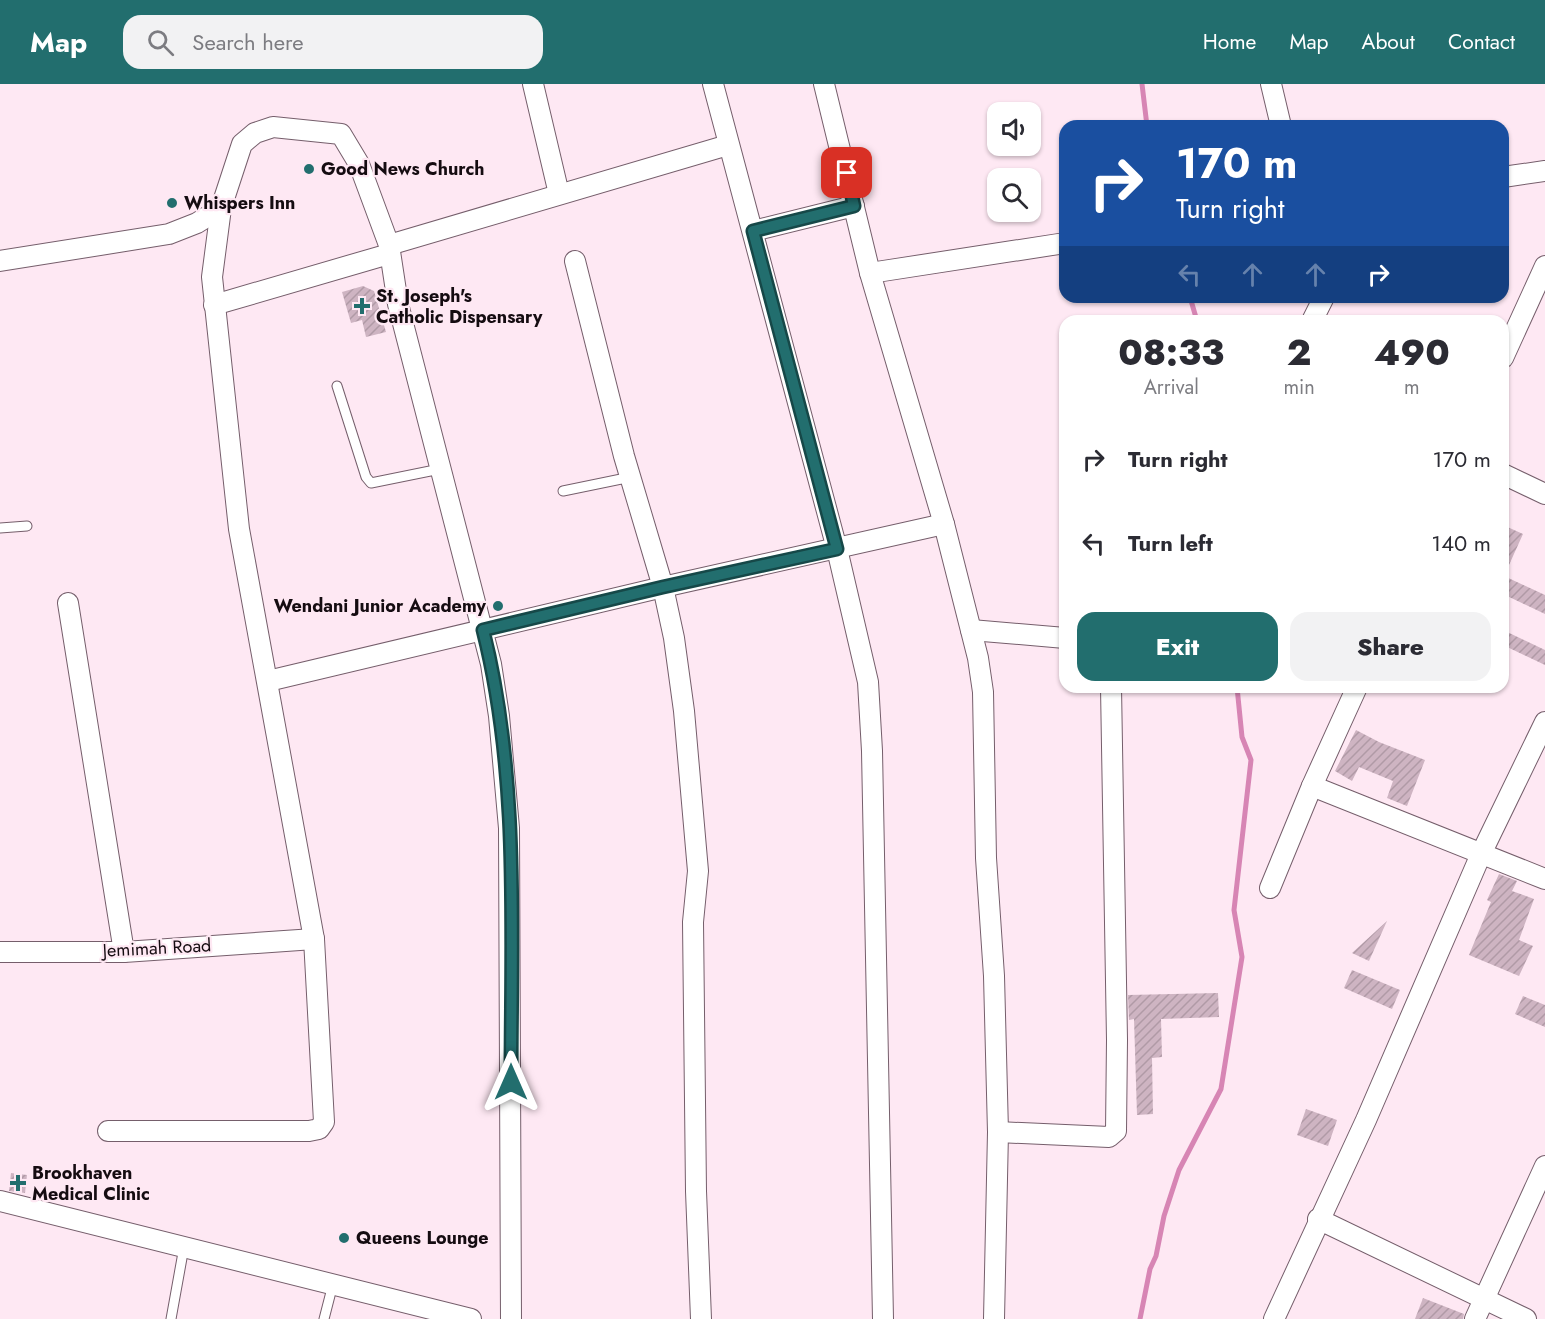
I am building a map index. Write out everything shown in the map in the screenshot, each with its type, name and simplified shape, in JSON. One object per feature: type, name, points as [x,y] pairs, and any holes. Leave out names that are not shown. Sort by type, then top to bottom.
[{"type":"street","points":[[533,84],[559,194]]},
{"type":"street","points":[[713,84],[837,549],[868,682],[871,709],[883,1319]]},
{"type":"street","points":[[824,84],[870,273],[944,524],[978,658],[983,692],[986,858],[994,976],[998,1132],[994,1319]]},
{"type":"street","points":[[1271,84],[1280,120]]},
{"type":"street","points":[[108,1131],[309,1131],[319,1129],[324,1122],[314,939],[238,529],[212,277],[221,208],[242,144],[255,133],[273,127],[324,130],[341,134],[351,148],[389,249],[398,304],[491,664],[499,716],[509,828],[511,1319]]},
{"type":"street","points":[[214,305],[559,194],[728,145]]},
{"type":"street","points":[[1509,176],[1545,171]]},
{"type":"street","points":[[753,231],[854,206]]},
{"type":"street","points":[[0,261],[169,234],[197,223],[221,208]]},
{"type":"street","points":[[870,273],[1059,244]]},
{"type":"street","points":[[575,261],[631,477],[663,587],[674,638],[684,711],[698,871],[693,922],[696,1191],[701,1319]]},
{"type":"street","points":[[1509,345],[1545,266]]},
{"type":"street","points":[[1509,477],[1545,494]]},
{"type":"street","points":[[268,681],[663,587],[944,524]]},
{"type":"street","points":[[68,603],[124,952]]},
{"type":"street","points":[[971,630],[1059,637]]},
{"type":"street","points":[[998,1132],[1109,1137],[1116,1131],[1117,1040],[1111,693]]},
{"type":"street","points":[[1270,888],[1312,786],[1354,693]]},
{"type":"street","points":[[1274,1319],[1318,1219],[1366,1120],[1481,855],[1545,722]]},
{"type":"street","points":[[1312,786],[1545,879]]},
{"type":"street","name":"Jemimah Road","points":[[0,952],[124,952],[314,939]]},
{"type":"street","points":[[1475,1319],[1545,1166]]},
{"type":"street","points":[[0,1201],[471,1319]]},
{"type":"street","points":[[1318,1219],[1527,1319]]},
{"type":"lane","points":[[337,386],[366,477],[371,483],[440,469]]},
{"type":"lane","points":[[562,490],[631,477]]},
{"type":"lane","points":[[0,528],[27,526]]},
{"type":"lane","points":[[171,1319],[184,1247]]},
{"type":"lane","points":[[324,1319],[333,1284]]},
{"type":"building","name":"St. Joseph's Catholic Dispensary","points":[[363,286],[374,291],[386,332],[366,337],[362,320],[351,323],[342,292]]},
{"type":"building","points":[[1509,528],[1523,534],[1509,565]]},
{"type":"building","points":[[1509,578],[1545,595],[1545,614],[1509,597]]},
{"type":"building","points":[[1509,633],[1545,650],[1545,665],[1509,648]]},
{"type":"building","points":[[1356,730],[1379,742],[1425,760],[1407,806],[1387,798],[1393,781],[1359,767],[1352,781],[1335,771]]},
{"type":"building","points":[[1499,874],[1517,881],[1512,891],[1534,899],[1519,940],[1533,946],[1519,976],[1469,955],[1491,902],[1487,900]]},
{"type":"building","points":[[1387,921],[1369,961],[1352,953]]},
{"type":"building","points":[[1352,970],[1400,990],[1392,1009],[1344,988]]},
{"type":"building","points":[[1218,993],[1219,1017],[1161,1019],[1162,1057],[1152,1058],[1153,1114],[1137,1115],[1134,1019],[1129,1020],[1128,995]]},
{"type":"building","points":[[1523,996],[1545,1005],[1545,1027],[1515,1014]]},
{"type":"building","points":[[1306,1109],[1337,1120],[1328,1146],[1297,1135]]},
{"type":"building","name":"Brookhaven Medical Clinic","points":[[11,1173],[27,1175],[25,1193],[9,1191]]},
{"type":"building","points":[[1423,1298],[1464,1314],[1463,1319],[1415,1319]]},
{"type":"waterway","points":[[1142,84],[1146,120]]},
{"type":"waterway","points":[[1192,303],[1195,315]]},
{"type":"waterway","points":[[1140,1319],[1150,1269],[1156,1256],[1164,1216],[1179,1170],[1221,1089],[1242,957],[1234,910],[1251,760],[1242,737],[1238,693]]},
{"type":"place","name":"Good News Church","points":[[309,169]]},
{"type":"place","name":"Whispers Inn","points":[[172,203]]},
{"type":"place","name":"St. Joseph's Catholic Dispensary","points":[[362,306]]},
{"type":"place","name":"Wendani Junior Academy","points":[[498,606]]},
{"type":"place","name":"Brookhaven Medical Clinic","points":[[18,1183]]},
{"type":"place","name":"Queens Lounge","points":[[344,1238]]},
{"type":"route","points":[[511,1082],[509,828],[499,716],[483,630],[837,549],[753,231],[854,206],[847,173]]}]
